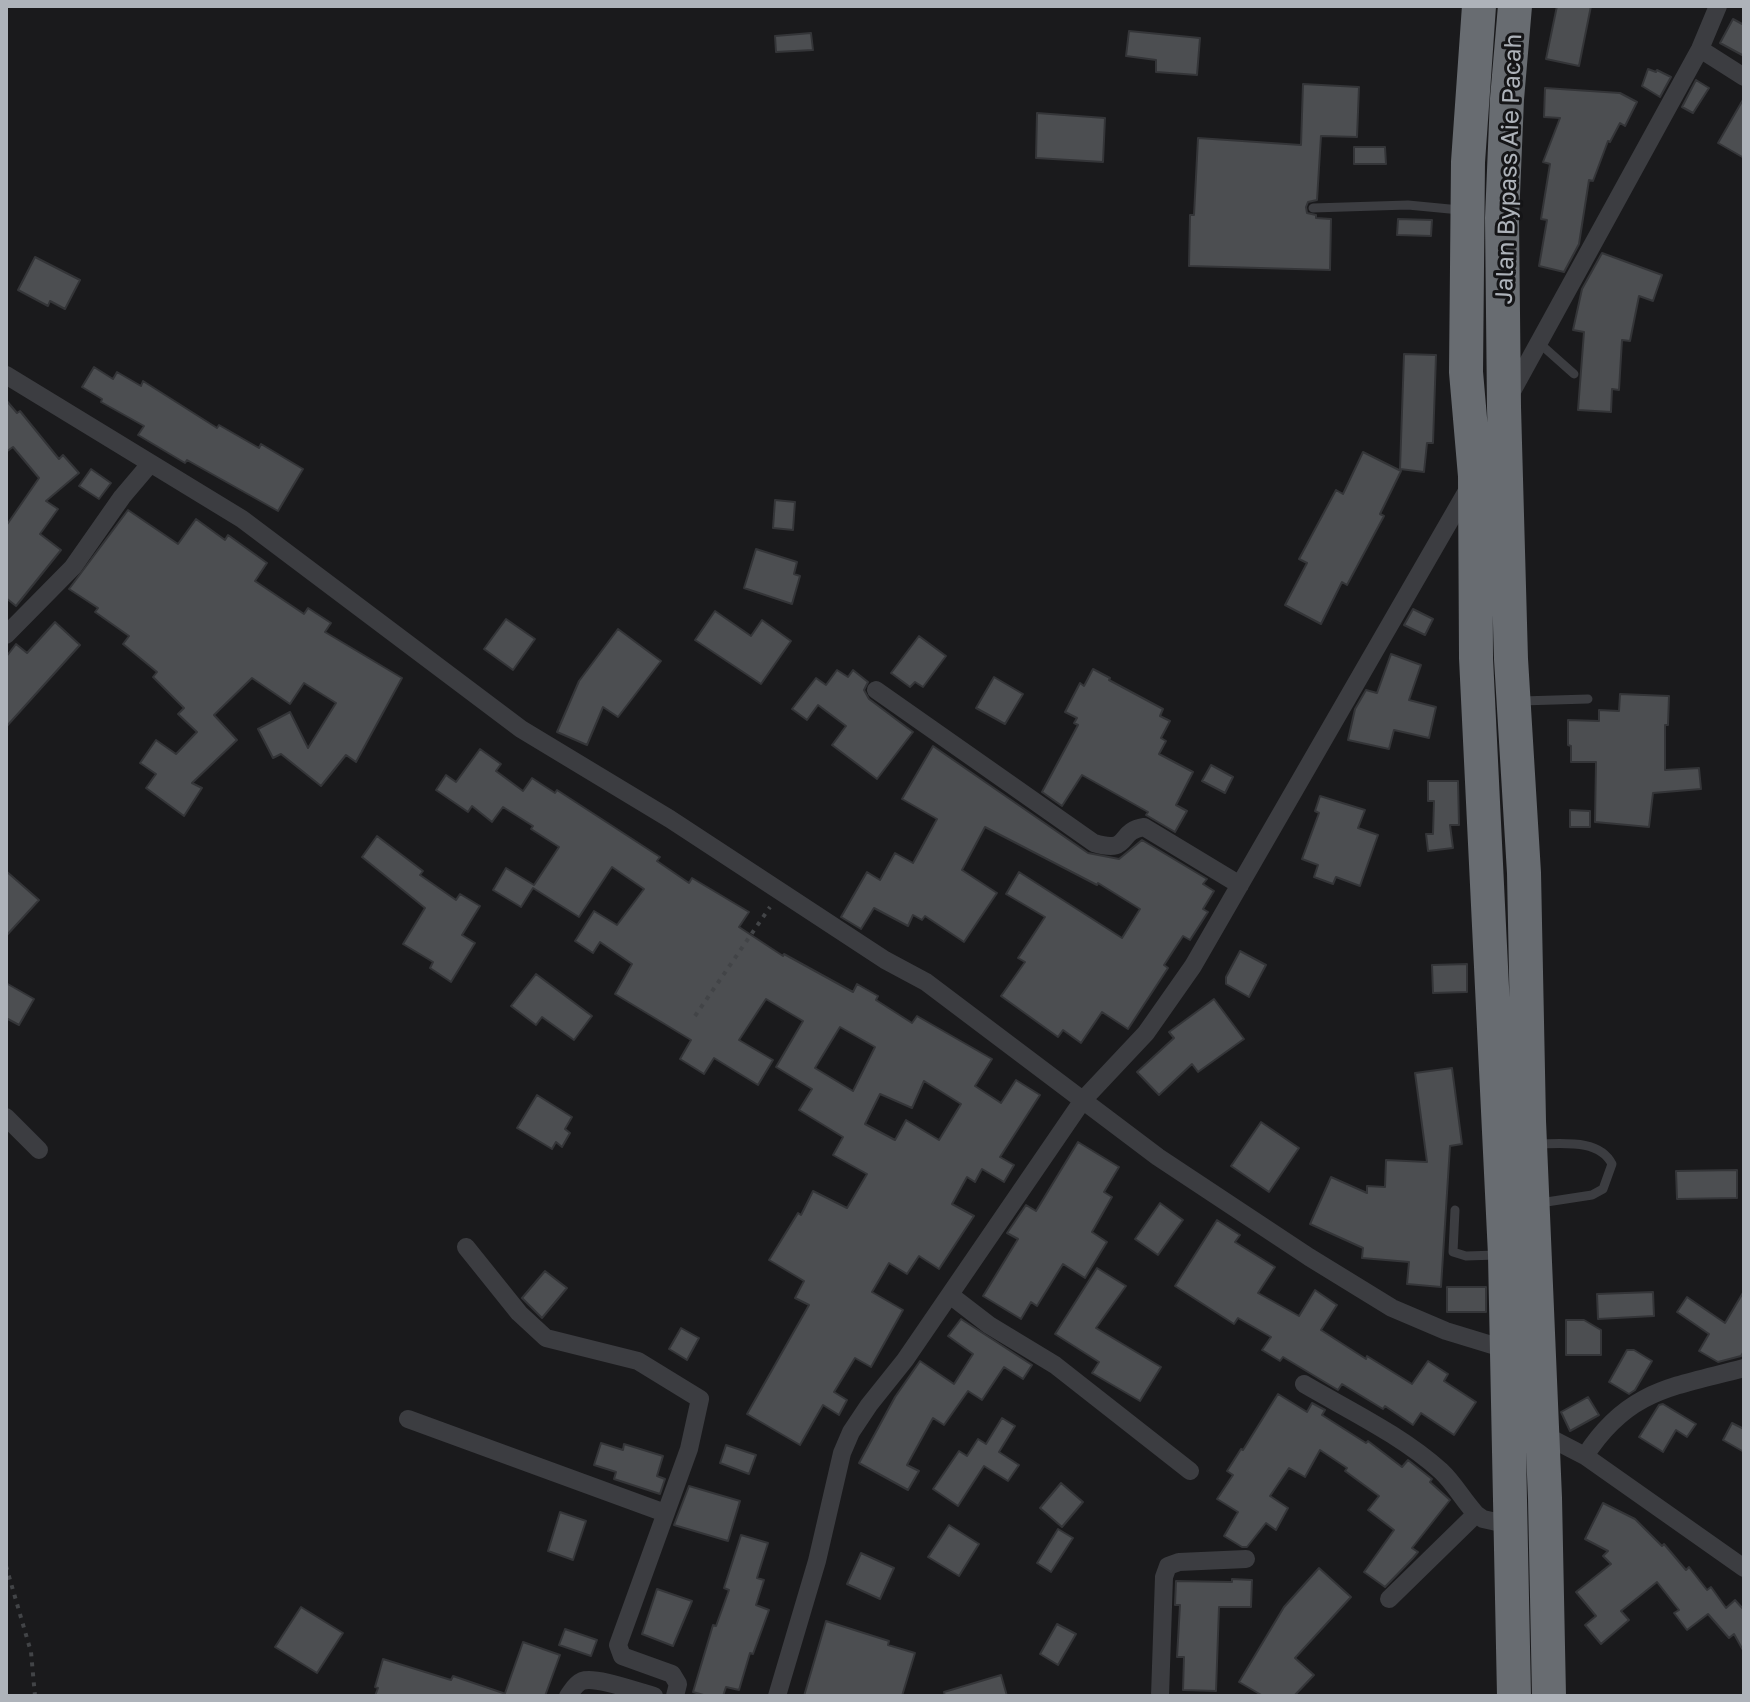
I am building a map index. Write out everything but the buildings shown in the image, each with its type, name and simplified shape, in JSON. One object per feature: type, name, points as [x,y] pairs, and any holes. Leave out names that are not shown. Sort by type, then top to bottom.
[{"type":"highway","name":"Jalan Bypass Aie Pacah","points":[[1479,6],[1470,108],[1466,372],[1475,476],[1476,658],[1505,1255],[1514,1696]]},
{"type":"highway","name":"Jalan Bypass Aie Pacah","points":[[1515,6],[1502,203],[1504,407],[1514,702],[1524,873],[1549,1696]]},
{"type":"street","points":[[777,1696],[817,1561],[842,1453],[869,1405],[905,1360],[1083,1100],[1146,1033],[1174,996],[1475,476],[1504,407],[1700,49],[1718,6]]},
{"type":"street","points":[[1700,49],[1744,77]]},
{"type":"street","points":[[6,375],[253,527],[521,729],[670,819],[885,960],[926,982],[1158,1157],[1309,1257],[1392,1308],[1446,1331],[1505,1349]]},
{"type":"street","points":[[6,635],[73,567],[122,497],[150,464]]},
{"type":"street","points":[[876,690],[1094,843],[1115,847],[1122,844],[1130,831],[1144,827],[1240,885]]},
{"type":"street","points":[[6,1117],[39,1150]]},
{"type":"street","points":[[466,1247],[519,1313],[546,1338],[638,1361],[700,1399],[689,1449],[618,1645],[622,1656],[672,1674],[678,1684],[675,1696]]},
{"type":"street","points":[[950,1295],[989,1325],[1055,1365],[1190,1471]]},
{"type":"street","points":[[1585,1456],[1614,1417],[1642,1399],[1702,1377],[1744,1368]]},
{"type":"street","points":[[1304,1384],[1397,1438],[1423,1457],[1443,1473],[1476,1514],[1510,1525]]},
{"type":"street","points":[[408,1419],[665,1513]]},
{"type":"street","points":[[1541,1439],[1556,1441],[1585,1456],[1744,1568]]},
{"type":"street","points":[[1389,1599],[1476,1514]]},
{"type":"street","points":[[1160,1696],[1164,1577],[1168,1566],[1179,1562],[1246,1559]]},
{"type":"street","points":[[568,1696],[584,1680],[654,1696]]},
{"type":"lane","points":[[1313,208],[1408,205],[1468,211]]},
{"type":"lane","points":[[1538,342],[1574,374]]},
{"type":"lane","points":[[1514,702],[1588,699]]},
{"type":"lane","points":[[1532,1144],[1592,1146],[1603,1151],[1612,1164],[1603,1189],[1592,1195],[1533,1204]]},
{"type":"lane","points":[[1455,1210],[1452,1248],[1455,1254],[1505,1255]]},
{"type":"path","points":[[695,1016],[781,892]]},
{"type":"path","points":[[6,1566],[31,1652],[35,1696]]}]
